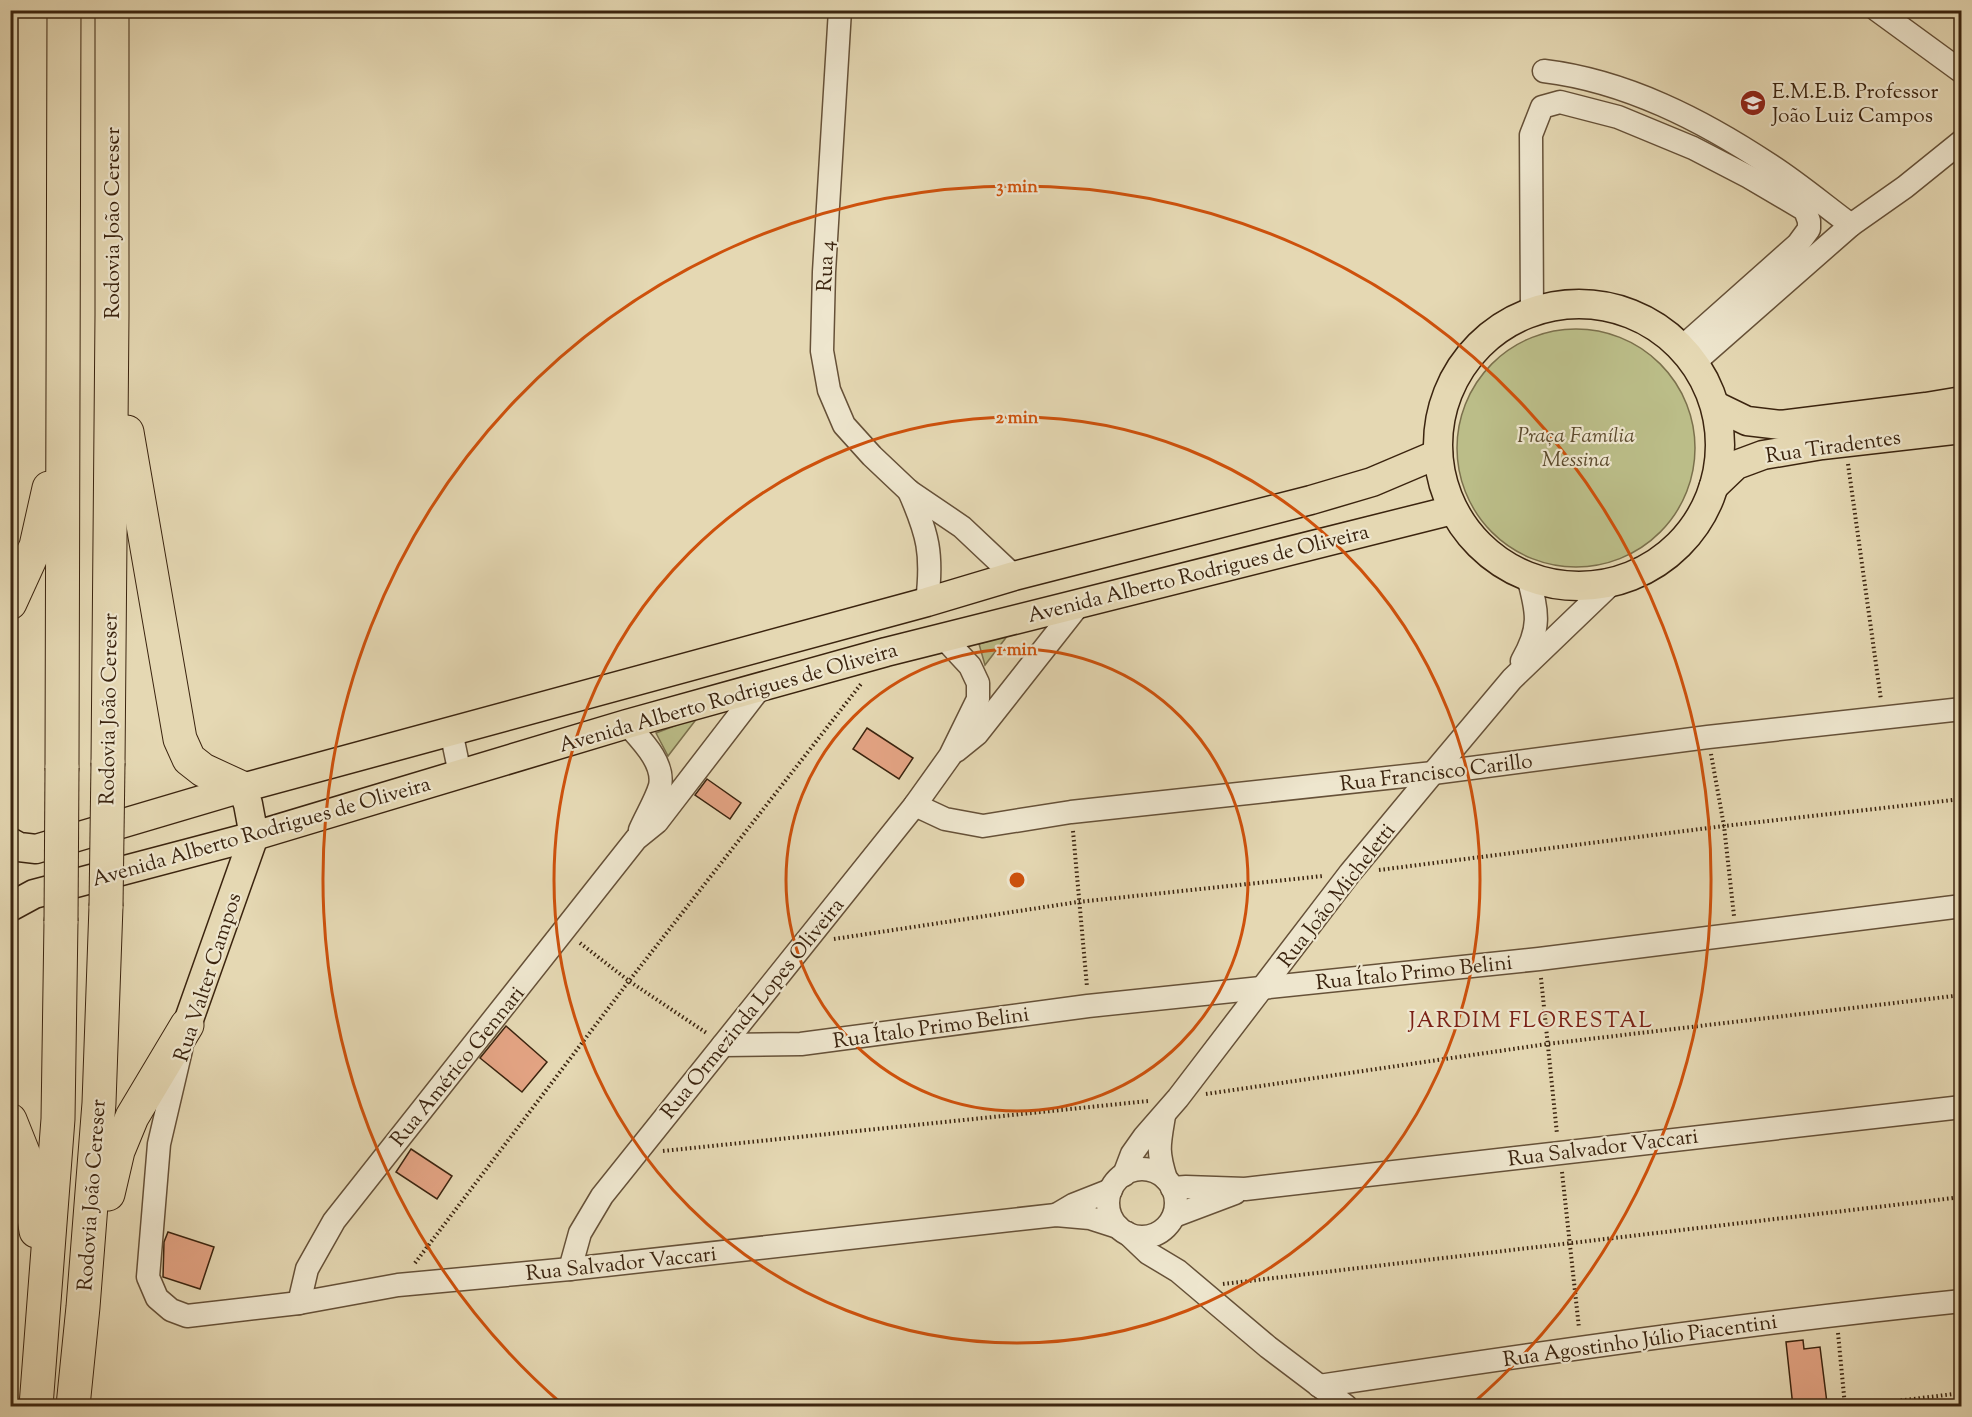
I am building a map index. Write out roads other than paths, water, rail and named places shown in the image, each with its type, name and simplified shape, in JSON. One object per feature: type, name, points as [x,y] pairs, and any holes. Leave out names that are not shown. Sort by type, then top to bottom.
[{"type":"highway","name":"Rodovia João Cereser","points":[[36,1407],[58,1119],[62,768],[64,10]]},
{"type":"highway","name":"Rodovia João Cereser","points":[[73,1407],[99,1102],[106,906],[112,315],[112,10]]},
{"type":"highway","points":[[112,315],[129,451],[180,740],[189,759],[203,770],[242,788]]},
{"type":"highway","points":[[10,603],[36,546],[62,419]]},
{"type":"highway","points":[[83,1307],[118,1151],[132,1117],[187,1025]]},
{"type":"highway","points":[[10,1120],[24,1155],[46,1274]]},
{"type":"main road","points":[[1577,303],[1622,309],[1663,330],[1688,355],[1707,383],[1716,406],[1721,446],[1714,486],[1699,519],[1676,547],[1647,569],[1613,582],[1570,586],[1528,577],[1498,561],[1472,538],[1453,510],[1446,492],[1438,454],[1442,408],[1461,367],[1492,333],[1532,311],[1577,303]]},
{"type":"main road","name":"Rua Tiradentes","points":[[1716,406],[1747,421],[1781,425],[1962,401]]},
{"type":"main road","name":"Rua Tiradentes","points":[[1714,486],[1736,465],[1763,455],[1845,442],[1962,429]]},
{"type":"main road","name":"Avenida Alberto Rodrigues de Oliveira","points":[[10,842],[19,847],[36,849],[242,788],[927,602],[1014,576],[1311,500],[1372,482],[1438,454]]},
{"type":"main road","name":"Avenida Alberto Rodrigues de Oliveira","points":[[10,907],[34,894],[254,836],[627,724],[886,652],[1453,510]]},
{"type":"main road","points":[[242,788],[248,804],[254,836]]},
{"type":"main road","name":"Rua Valter Campos","points":[[187,1025],[254,836]]},
{"type":"street","name":"Rua 4","points":[[840,10],[822,351],[829,390],[844,425],[872,456],[909,491],[962,526],[1014,576]]},
{"type":"street","points":[[1877,10],[1962,72]]},
{"type":"street","points":[[1544,71],[1572,74],[1630,90],[1694,119],[1771,165],[1851,225]]},
{"type":"street","points":[[1532,311],[1531,135],[1542,107],[1560,102],[1618,117],[1672,139],[1718,160],[1805,210],[1809,229],[1798,244],[1688,355]]},
{"type":"street","points":[[1688,355],[1851,225],[1905,187],[1962,141]]},
{"type":"street","points":[[1718,160],[1736,145]]},
{"type":"street","name":"Rua 4","points":[[909,491],[922,520],[929,546],[930,578],[927,602]]},
{"type":"street","name":"Rua João Micheletti","points":[[1512,678],[1534,636],[1535,610],[1528,577]]},
{"type":"street","name":"Rua João Micheletti","points":[[1118,1182],[1132,1154],[1178,1098],[1350,873],[1432,773],[1512,678],[1613,582]]},
{"type":"street","name":"Rua Ormezinda Lopes Oliveira","points":[[950,756],[977,734],[1081,602]]},
{"type":"street","name":"Rua Ormezinda Lopes Oliveira","points":[[570,1269],[580,1233],[602,1197],[915,805],[950,756],[978,699],[978,683],[970,666],[944,638]]},
{"type":"street","name":"Rua Américo Gennari","points":[[636,839],[657,822],[760,688]]},
{"type":"street","name":"Rua Francisco Carillo","points":[[915,805],[945,819],[983,826],[1071,812],[1432,773],[1708,737],[1962,709]]},
{"type":"street","name":"Rua Américo Gennari","points":[[299,1303],[306,1269],[334,1221],[636,839],[660,786],[660,771],[644,743],[627,724]]},
{"type":"street","points":[[451,731],[460,774]]},
{"type":"street","name":"Rua Ítalo Primo Belini","points":[[723,1045],[801,1044],[1088,1006],[1539,959],[1962,906]]},
{"type":"street","name":"Rua Valter Campos","points":[[187,1025],[159,1144],[148,1277],[157,1298],[171,1310],[187,1316]]},
{"type":"street","name":"Rua Salvador Vaccari","points":[[1170,1184],[1186,1187],[1245,1189],[1962,1107]]},
{"type":"street","name":"Rua João Micheletti","points":[[1164,1116],[1158,1148],[1159,1158],[1170,1184]]},
{"type":"street","points":[[1178,1271],[1169,1238],[1176,1202],[1170,1184],[1157,1173],[1146,1169],[1135,1170],[1118,1182],[1109,1209],[1112,1219],[1148,1253],[1178,1271],[1346,1407]]},
{"type":"street","name":"Rua Salvador Vaccari","points":[[1056,1215],[1118,1182]]},
{"type":"street","name":"Rua Salvador Vaccari","points":[[1171,1220],[1245,1189]]},
{"type":"street","name":"Rua Salvador Vaccari","points":[[187,1316],[299,1303],[398,1285],[570,1269],[1056,1215],[1090,1218],[1122,1230]]},
{"type":"street","points":[[1122,1230],[1137,1237],[1149,1236],[1160,1232],[1171,1220]]},
{"type":"street","name":"Rua Agostinho Júlio Piacentini","points":[[1319,1386],[1581,1347],[1962,1300]]},
{"type":"place","name":"E.M.E.B. Professor João Luiz Campos","points":[[1753,103]]},
{"type":"district","name":"JARDIM FLORESTAL","points":[[1531,1019]]},
{"type":"park label","name":"Praça Família Messina","points":[[1576,447]]}]
